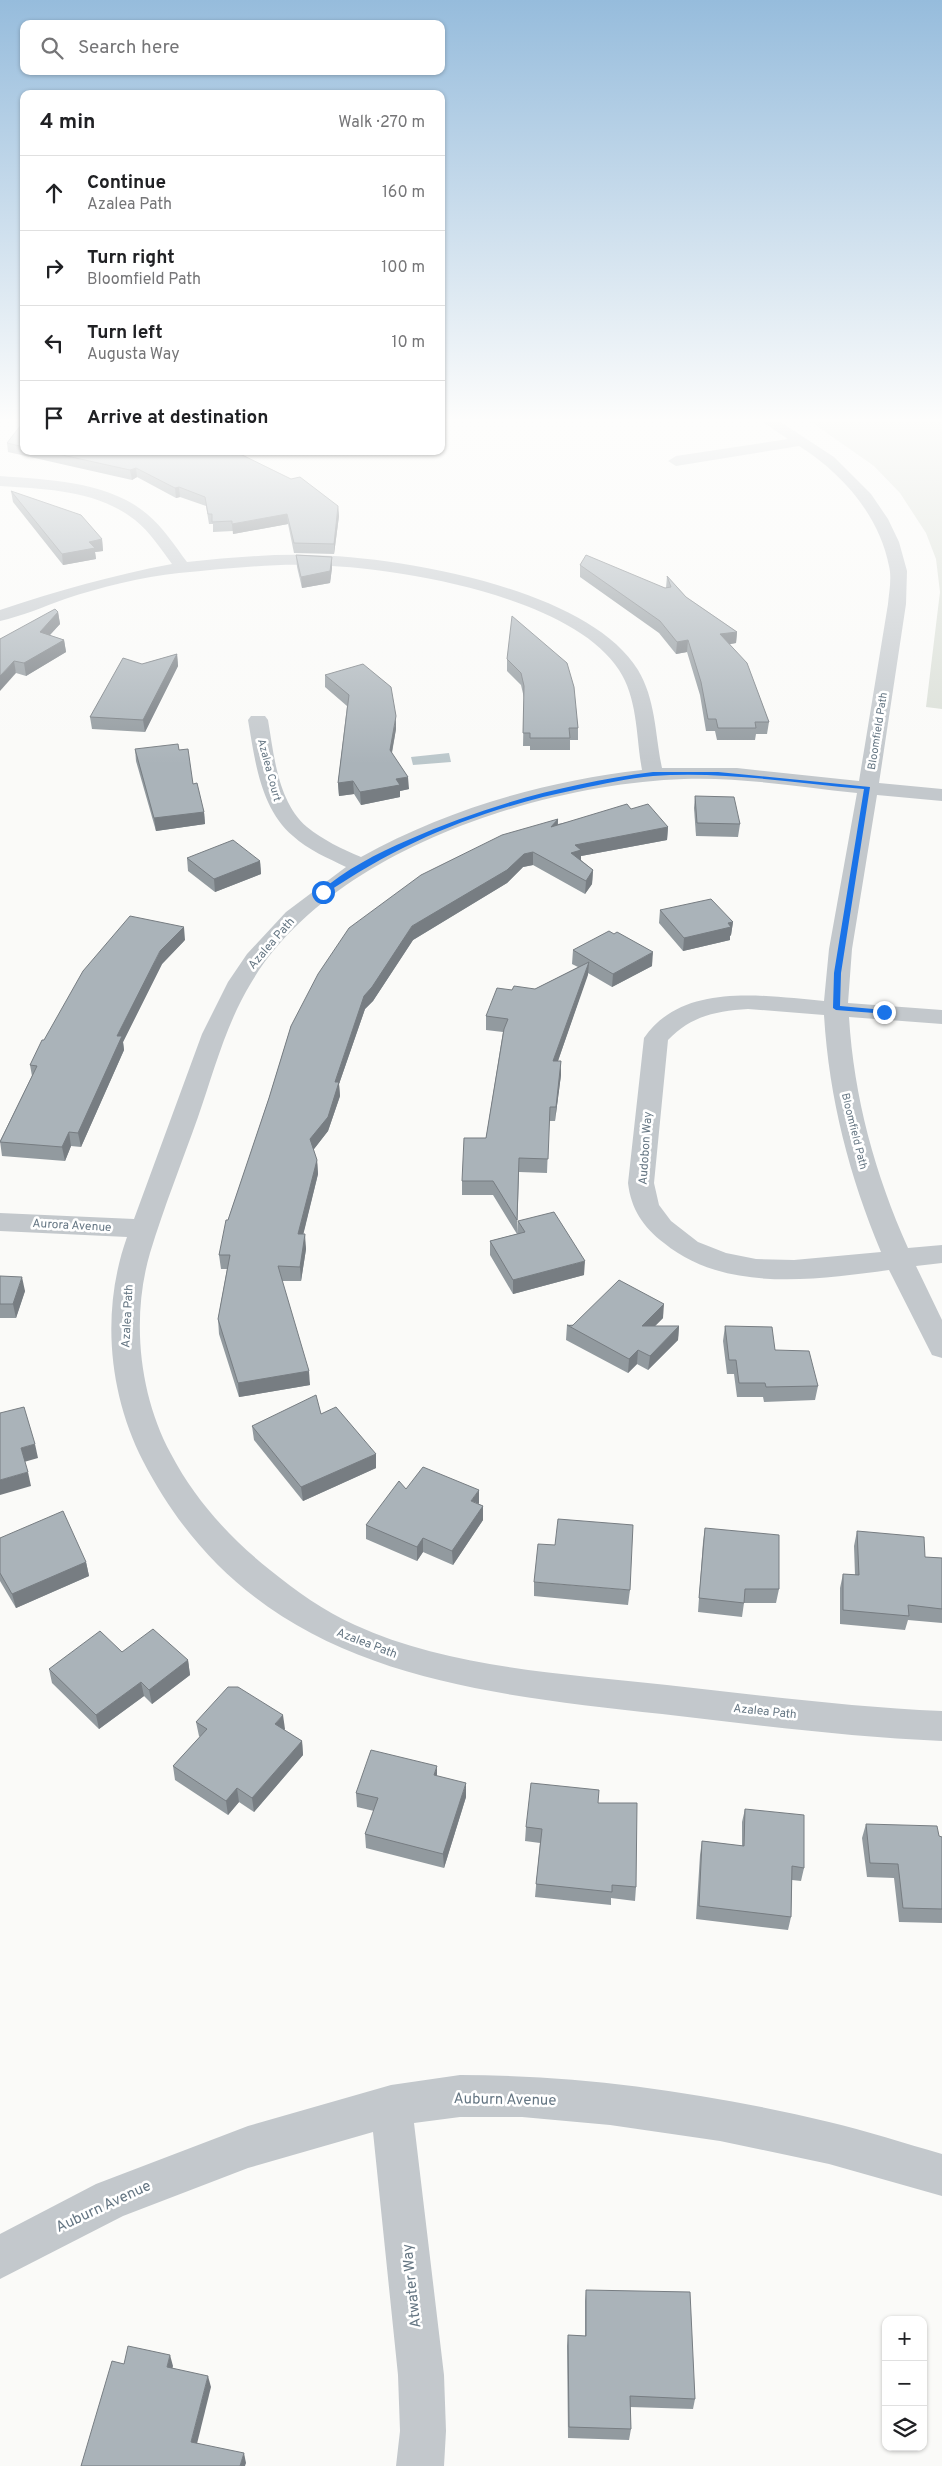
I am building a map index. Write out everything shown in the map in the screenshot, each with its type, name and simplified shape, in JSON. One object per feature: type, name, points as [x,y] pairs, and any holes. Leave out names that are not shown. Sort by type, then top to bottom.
[{"type":"street","points":[[156,534],[183,568]]},
{"type":"street","name":"Bloomfield Path","points":[[886,534],[898,567],[897,604],[837,973],[836,1008],[841,1072],[848,1107],[876,1207],[896,1258],[942,1348]]},
{"type":"street","points":[[0,616],[74,590],[183,568],[266,559],[368,562],[445,576],[544,607],[573,621],[598,637],[627,668],[637,685],[642,701],[648,752],[653,774]]},
{"type":"street","name":"Azalea Court","points":[[258,720],[277,801],[286,816],[298,830],[317,843],[361,866]]},
{"type":"street","name":"Azalea Path","points":[[942,795],[736,775],[687,772],[653,774],[574,787],[485,810],[420,836],[361,866],[323,892],[297,914],[257,957],[240,981],[217,1027],[144,1229],[130,1274],[125,1314],[125,1354],[130,1392],[142,1429],[166,1477],[193,1518],[228,1557],[273,1592],[332,1630],[387,1653],[510,1683],[846,1720],[942,1726]]},
{"type":"street","name":"Audobon Way","points":[[942,1018],[778,1004],[723,1003],[700,1008],[681,1015],[667,1025],[656,1038],[653,1051],[641,1184],[644,1203],[654,1220],[671,1238],[692,1251],[723,1263],[757,1268],[791,1269],[942,1254]]},
{"type":"street","name":"Aurora Avenue","points":[[0,1222],[144,1229]]},
{"type":"street","name":"Auburn Avenue","points":[[0,2257],[111,2199],[248,2147],[391,2106],[460,2096],[522,2096],[610,2104],[720,2120],[829,2143],[942,2175]]},
{"type":"street","name":"Atwater Way","points":[[391,2106],[421,2375],[423,2431],[420,2466]]},
{"type":"shaded area","points":[[926,534],[942,534],[942,709],[926,707],[940,592],[936,559]]},
{"type":"shaded area","points":[[449,753],[451,762],[413,765],[411,757]]},
{"type":"building","points":[[46,534],[98,534],[102,539],[89,542],[95,548],[62,554]]},
{"type":"building","points":[[292,534],[335,534],[334,544],[294,543]]},
{"type":"building","points":[[296,555],[332,557],[330,571],[301,577]]},
{"type":"building","points":[[586,555],[665,588],[671,587],[667,576],[686,597],[737,632],[720,634],[747,663],[769,722],[755,722],[756,728],[718,728],[716,719],[708,719],[701,682],[688,640],[677,642],[660,621],[580,565]]},
{"type":"building","points":[[55,609],[58,612],[40,632],[64,640],[24,663],[14,661],[0,676],[0,639]]},
{"type":"building","points":[[512,616],[567,663],[574,687],[578,728],[569,728],[570,738],[530,738],[530,733],[523,733],[524,686],[521,673],[507,659]]},
{"type":"building","points":[[177,654],[143,720],[90,717],[123,658],[142,664]]},
{"type":"building","points":[[363,664],[391,687],[396,716],[390,750],[408,777],[396,779],[400,785],[360,792],[353,781],[338,783],[349,695],[325,675]]},
{"type":"building","points":[[178,744],[179,750],[188,749],[193,784],[197,783],[204,812],[154,818],[135,749]]},
{"type":"building","points":[[695,796],[734,797],[740,824],[697,823]]},
{"type":"building","points":[[627,804],[631,809],[648,804],[668,827],[575,845],[581,850],[571,853],[593,870],[586,881],[533,852],[524,854],[507,870],[412,926],[372,987],[364,996],[335,1082],[339,1082],[328,1117],[310,1139],[317,1160],[298,1234],[305,1234],[300,1267],[278,1266],[309,1371],[238,1383],[218,1319],[230,1255],[219,1255],[226,1220],[228,1220],[269,1098],[291,1026],[318,974],[349,928],[421,875],[502,835],[558,819],[551,827]]},
{"type":"building","points":[[233,840],[260,861],[214,879],[187,858]]},
{"type":"building","points":[[711,899],[733,922],[728,923],[731,927],[684,938],[660,910]]},
{"type":"building","points":[[130,916],[184,927],[160,951],[117,1036],[122,1036],[78,1133],[69,1132],[62,1147],[0,1142],[37,1066],[30,1065],[42,1040],[44,1040],[83,971]]},
{"type":"building","points":[[609,931],[614,934],[617,932],[653,952],[613,974],[573,950]]},
{"type":"building","points":[[589,962],[553,1061],[561,1061],[556,1107],[550,1107],[548,1159],[519,1158],[517,1220],[493,1181],[462,1181],[464,1138],[486,1138],[504,1029],[508,1019],[486,1016],[497,988],[512,990],[514,986],[535,989]]},
{"type":"building","points":[[554,1212],[585,1261],[513,1280],[490,1241],[525,1232],[518,1221]]},
{"type":"building","points":[[0,1276],[22,1277],[13,1304],[0,1304]]},
{"type":"building","points":[[619,1280],[664,1304],[642,1326],[679,1326],[650,1356],[638,1350],[629,1359],[567,1325],[572,1326]]},
{"type":"building","points":[[725,1326],[772,1327],[775,1350],[809,1351],[818,1386],[766,1387],[765,1383],[739,1383],[736,1360],[729,1360]]},
{"type":"building","points":[[316,1395],[321,1414],[336,1407],[376,1454],[301,1487],[252,1426]]},
{"type":"building","points":[[24,1407],[35,1444],[21,1448],[28,1472],[0,1480],[0,1413]]},
{"type":"building","points":[[423,1467],[479,1490],[471,1501],[483,1506],[452,1551],[423,1538],[417,1547],[366,1525],[399,1481],[406,1489]]},
{"type":"building","points":[[63,1511],[86,1562],[12,1594],[0,1573],[0,1538]]},
{"type":"building","points":[[558,1519],[633,1525],[630,1590],[534,1582],[538,1544],[555,1545]]},
{"type":"building","points":[[705,1528],[779,1535],[779,1589],[745,1589],[744,1603],[699,1598]]},
{"type":"building","points":[[857,1531],[924,1537],[925,1557],[942,1558],[942,1609],[908,1605],[909,1616],[843,1610],[843,1574],[859,1575]]},
{"type":"building","points":[[153,1629],[188,1660],[149,1690],[141,1682],[96,1715],[49,1669],[100,1631],[122,1652]]},
{"type":"building","points":[[228,1687],[238,1687],[283,1715],[275,1724],[302,1741],[252,1798],[237,1788],[226,1801],[173,1766],[207,1729],[196,1722]]},
{"type":"building","points":[[371,1750],[437,1766],[434,1775],[466,1783],[443,1854],[365,1834],[378,1798],[356,1793]]},
{"type":"building","points":[[531,1783],[599,1790],[598,1803],[637,1803],[636,1887],[612,1885],[612,1892],[536,1884],[542,1829],[526,1827]]},
{"type":"building","points":[[745,1809],[804,1815],[804,1868],[792,1866],[791,1917],[699,1906],[702,1841],[744,1846]]},
{"type":"building","points":[[866,1824],[937,1826],[939,1836],[942,1837],[942,1909],[903,1908],[898,1864],[870,1863]]},
{"type":"building","points":[[586,2290],[690,2292],[695,2399],[630,2396],[631,2429],[569,2427],[568,2335],[586,2336]]},
{"type":"building","points":[[128,2346],[170,2355],[167,2367],[208,2376],[191,2442],[244,2453],[240,2466],[81,2466],[112,2361],[124,2364]]},
{"type":"route","points":[[323,892],[361,866],[420,836],[485,810],[574,787],[653,774],[687,772],[787,779],[868,788],[837,973],[836,1008],[884,1012]]}]
